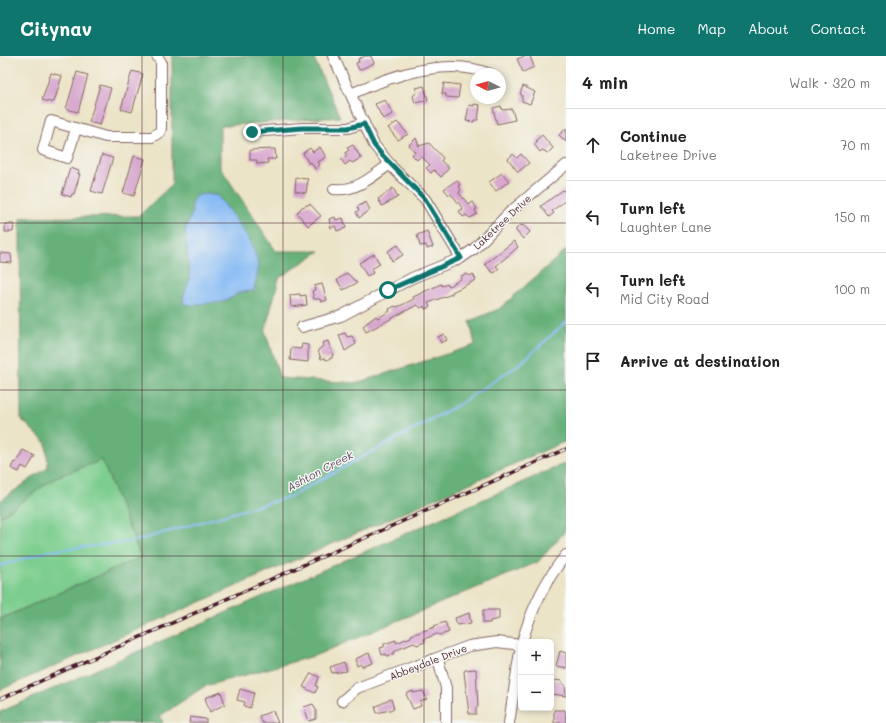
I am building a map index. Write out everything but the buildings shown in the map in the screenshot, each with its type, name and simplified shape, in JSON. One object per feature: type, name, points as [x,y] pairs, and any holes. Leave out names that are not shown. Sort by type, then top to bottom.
[{"type":"street","points":[[76,129],[67,158],[43,150],[51,121],[106,137],[118,138],[156,136],[161,128],[161,62],[157,56]]},
{"type":"street","points":[[333,56],[374,145],[390,164],[425,199],[461,258]]},
{"type":"street","points":[[351,94],[393,75],[425,65],[470,65],[478,68]]},
{"type":"street","points":[[252,132],[302,128],[348,128],[364,124]]},
{"type":"street","points":[[334,189],[347,189],[353,187],[366,181],[390,164]]},
{"type":"street","name":"Laketree Drive","points":[[302,327],[341,316],[412,278],[461,258],[484,240],[510,212],[566,165]]},
{"type":"street","points":[[523,639],[537,600],[556,568],[566,555]]},
{"type":"street","name":"Abbeydale Drive","points":[[342,701],[356,688],[478,644],[497,642],[518,645]]},
{"type":"street","points":[[438,659],[446,688],[446,723]]},
{"type":"street","points":[[509,723],[518,664]]},
{"type":"green space","points":[[172,56],[313,56],[340,117],[220,126],[220,167],[276,251],[320,251],[279,278],[265,331],[280,378],[356,383],[475,345],[470,321],[499,309],[566,250],[566,441],[0,690],[0,619],[141,557],[102,460],[56,477],[0,517],[0,501],[48,467],[46,443],[21,419],[20,218],[139,216],[172,184]]},
{"type":"green space","points":[[102,460],[141,557],[0,619],[0,517],[56,477]]},
{"type":"green space","points":[[566,463],[566,530],[538,562],[314,656],[205,686],[160,716],[163,723],[0,723],[0,712]]},
{"type":"water","points":[[208,194],[218,196],[248,239],[257,257],[257,275],[254,291],[239,292],[233,297],[222,302],[189,305],[183,303],[190,278],[185,230],[192,213],[192,202],[197,195]]},
{"type":"waterway","name":"Ashton Creek","points":[[0,566],[49,551],[135,541],[289,497],[458,405],[521,363],[566,322]]},
{"type":"railway","points":[[0,699],[566,449]]},
{"type":"route","points":[[252,132],[302,128],[348,128],[364,124],[374,145],[382,155],[393,168],[415,188],[433,210],[461,258],[412,278],[388,290]]}]
